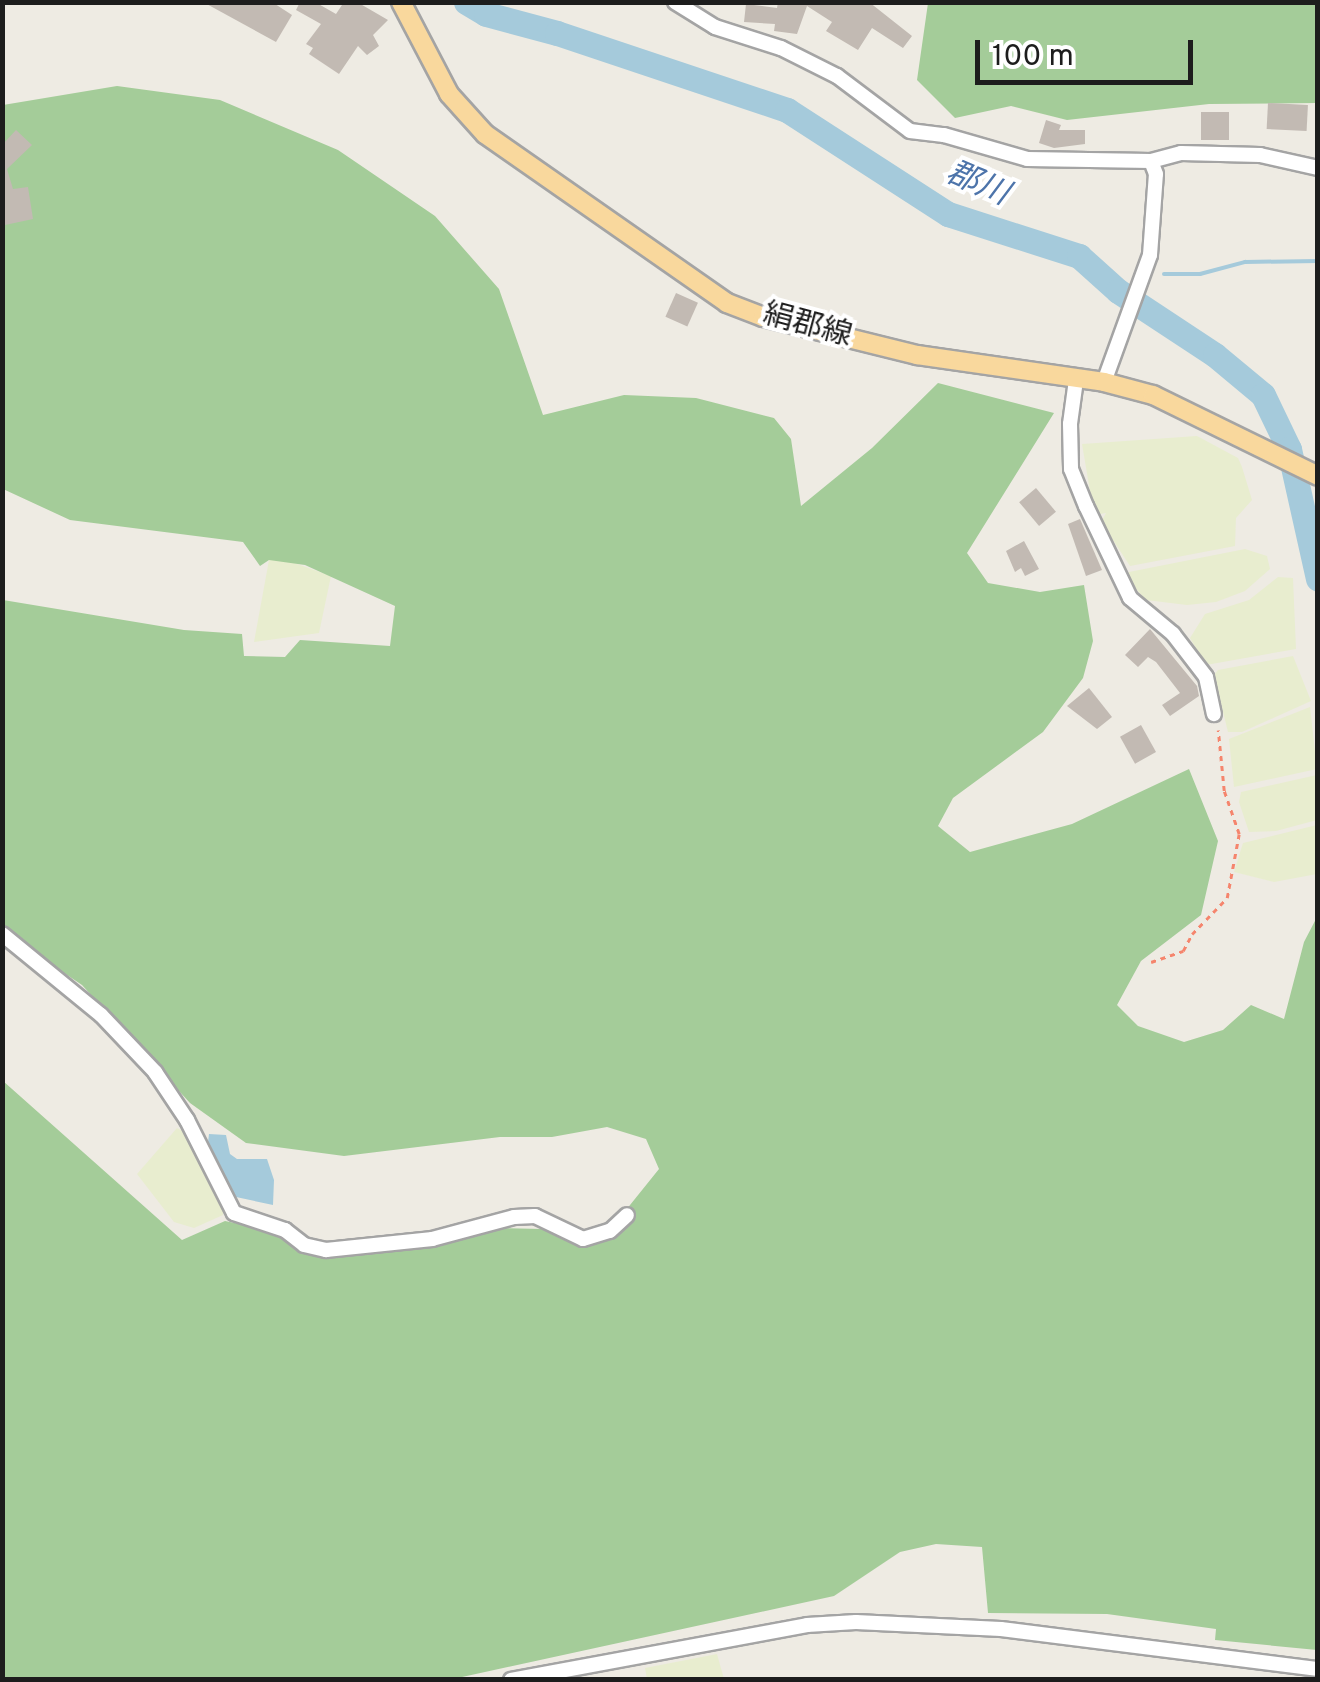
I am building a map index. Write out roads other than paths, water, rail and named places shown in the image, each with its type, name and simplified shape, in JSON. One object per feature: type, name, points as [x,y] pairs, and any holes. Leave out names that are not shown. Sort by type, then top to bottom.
[{"type":"main road","name":"絹郡線","points":[[401,2],[449,94],[486,134],[727,303],[763,317],[917,356],[1104,382],[1153,395],[1311,472]]},
{"type":"street","points":[[675,2],[715,27],[781,48],[837,76],[910,131],[944,135],[1027,159],[1151,160],[1181,152],[1260,155],[1318,168]]},
{"type":"street","points":[[1104,382],[1150,254],[1156,174],[1151,160]]},
{"type":"street","points":[[1076,380],[1070,424],[1071,468],[1086,506],[1130,598],[1172,634],[1206,677],[1214,714]]},
{"type":"street","points":[[2,934],[101,1014],[155,1072],[187,1120],[234,1213],[286,1230],[304,1246],[326,1250],[377,1246],[535,1216],[583,1239],[610,1231],[627,1215]]},
{"type":"street","points":[[511,1680],[807,1625],[856,1622],[1000,1629],[1318,1669]]},
{"type":"water","points":[[209,1134],[226,1135],[230,1154],[237,1159],[267,1159],[274,1180],[273,1205],[236,1197],[208,1142]]},
{"type":"waterway","name":"郡川","points":[[466,2],[486,14],[557,33],[787,110],[948,214],[1079,256],[1118,291],[1215,355],[1263,395],[1289,449],[1318,579]]},
{"type":"waterway","points":[[1164,274],[1200,274],[1245,262],[1318,261]]},
{"type":"waterway","name":"郡川","points":[[1100,273],[1105,273]]}]
